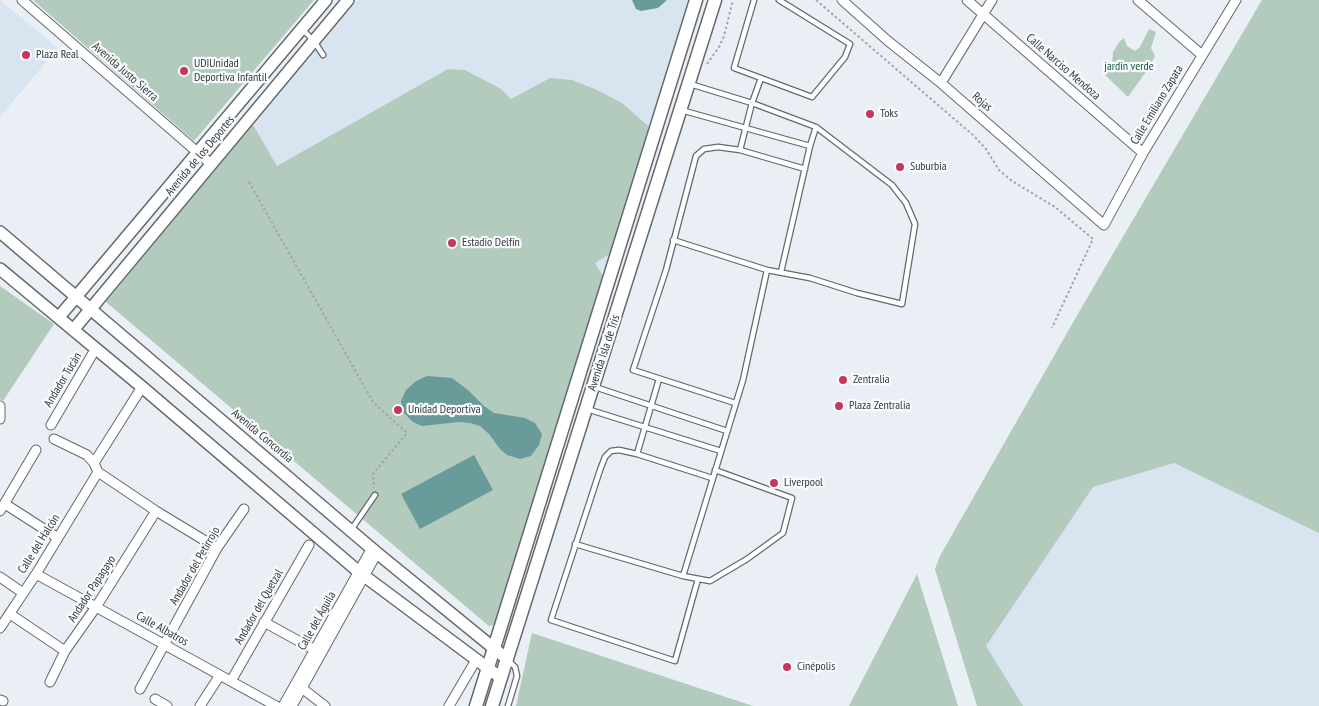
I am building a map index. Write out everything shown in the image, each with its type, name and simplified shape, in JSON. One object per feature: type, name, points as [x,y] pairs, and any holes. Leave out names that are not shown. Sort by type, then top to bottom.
[{"type":"main road","name":"Avenida Isla de Tris","points":[[476,706],[696,0]]},
{"type":"main road","name":"Avenida Isla de Tris","points":[[492,706],[715,0]]},
{"type":"street","name":"Avenida Justo Sierra","points":[[22,0],[211,164]]},
{"type":"street","name":"Avenida de los Deportes","points":[[59,317],[326,0]]},
{"type":"street","name":"Avenida de los Deportes","points":[[74,330],[348,0]]},
{"type":"street","name":"Rojas","points":[[842,0],[888,41],[941,83],[1104,225]]},
{"type":"street","name":"Calle Narciso Mendoza","points":[[967,0],[1142,153]]},
{"type":"street","points":[[941,83],[992,0]]},
{"type":"street","points":[[1138,0],[1202,55]]},
{"type":"street","name":"Calle Emiliano Zapata","points":[[1104,225],[1142,153],[1236,0]]},
{"type":"street","name":"Avenida Concordia","points":[[0,232],[375,551],[507,659]]},
{"type":"street","points":[[0,268],[361,574],[501,678]]},
{"type":"street","name":"Andador Tucán","points":[[51,425],[96,348]]},
{"type":"street","name":"Calle del Halcón","points":[[0,628],[58,538],[142,387]]},
{"type":"street","points":[[0,406],[0,419]]},
{"type":"street","points":[[54,439],[87,456],[96,468],[156,511],[218,548]]},
{"type":"street","points":[[36,450],[2,508],[58,538]]},
{"type":"street","name":"Andador del Petirrojo","points":[[140,689],[218,548],[244,509]]},
{"type":"street","name":"Andador Papagayo","points":[[50,682],[65,651],[96,607],[156,511]]},
{"type":"street","name":"Andador del Quetzal","points":[[231,681],[309,545]]},
{"type":"street","name":"Calle del Águila","points":[[292,706],[315,650],[375,551]]},
{"type":"street","name":"Calle Albatros","points":[[36,574],[276,706]]},
{"type":"street","name":"Calle del Águila","points":[[284,706],[299,686],[361,574]]},
{"type":"street","points":[[0,577],[23,593]]},
{"type":"street","points":[[10,614],[65,651]]},
{"type":"street","points":[[264,622],[315,650]]},
{"type":"street","points":[[449,706],[476,660]]},
{"type":"street","points":[[200,706],[220,675]]},
{"type":"street","points":[[299,686],[325,706]]},
{"type":"street","points":[[155,699],[166,706]]},
{"type":"lane","points":[[754,0],[734,68],[812,98],[845,57],[850,44],[779,0]]},
{"type":"lane","points":[[302,29],[314,41],[323,55]]},
{"type":"lane","points":[[740,150],[752,103],[761,78]]},
{"type":"lane","points":[[673,240],[767,270],[902,304],[915,224],[906,203],[892,185],[816,127],[752,103],[689,83]]},
{"type":"lane","points":[[681,110],[810,146]]},
{"type":"lane","points":[[781,272],[816,127]]},
{"type":"lane","points":[[735,403],[633,370],[666,270],[696,156],[704,148],[718,147],[740,150],[805,169]]},
{"type":"lane","points":[[683,576],[750,354],[767,270]]},
{"type":"lane","points":[[637,454],[659,379]]},
{"type":"lane","points":[[593,387],[727,432]]},
{"type":"lane","points":[[586,409],[721,451]]},
{"type":"lane","points":[[698,579],[675,661],[550,620],[605,457],[611,451],[619,450],[637,454],[712,478]]},
{"type":"lane","points":[[575,544],[683,576],[710,581],[747,559],[783,533],[792,498],[715,470]]},
{"type":"lane","points":[[351,530],[375,495]]},
{"type":"lane","points":[[507,659],[514,667],[517,676],[508,706]]},
{"type":"path","points":[[703,69],[719,47],[724,36],[733,0]]},
{"type":"path","points":[[816,0],[974,136],[986,149],[998,170],[1012,181],[1055,207],[1093,239],[1052,328]]},
{"type":"path","points":[[249,182],[373,402],[407,433],[373,474],[375,495]]},
{"type":"shaded area","name":"Plaza Real","points":[[0,0],[58,48],[0,117]]},
{"type":"shaded area","name":"Unidad Deportiva","points":[[358,0],[688,0],[496,624],[489,626],[106,302]]},
{"type":"shaded area","points":[[1262,0],[1319,0],[1319,706],[977,706],[935,569],[940,556],[1083,305]]},
{"type":"green space","name":"UDIUnidad Deportiva Infantil","points":[[33,0],[314,0],[194,141]]},
{"type":"green space","points":[[1262,0],[1319,0],[1319,533],[1174,463],[1093,487],[986,646],[1023,706],[977,706],[935,569],[940,556],[1083,305]]},
{"type":"green space","name":"jardin verde","points":[[1149,29],[1156,32],[1151,48],[1155,56],[1128,97],[1104,74],[1112,66],[1113,52],[1119,42],[1124,38],[1127,46],[1135,51],[1140,47]]},
{"type":"green space","name":"Unidad Deportiva","points":[[448,69],[465,70],[501,89],[511,99],[550,78],[572,80],[622,103],[649,127],[610,254],[595,263],[603,276],[496,624],[489,626],[106,302],[253,125],[277,166]]},
{"type":"green space","points":[[0,286],[54,324],[3,401],[0,399]]},
{"type":"green space","points":[[917,574],[958,706],[849,706]]},
{"type":"green space","points":[[532,633],[753,706],[516,706]]},
{"type":"water","points":[[632,0],[667,0],[658,8],[641,11],[636,9]]},
{"type":"water","points":[[427,376],[452,378],[494,413],[525,418],[535,423],[542,434],[539,445],[531,456],[520,459],[507,455],[480,426],[459,422],[422,426],[413,422],[403,412],[401,401],[406,390],[416,381]]},
{"type":"water","points":[[474,455],[493,490],[420,529],[401,494]]},
{"type":"place","name":"Plaza Real","points":[[26,55]]},
{"type":"place","name":"UDIUnidad Deportiva Infantil","points":[[184,71]]},
{"type":"place","name":"Toks","points":[[870,114]]},
{"type":"place","name":"Suburbia","points":[[900,167]]},
{"type":"place","name":"Estadio Delfín","points":[[452,243]]},
{"type":"place","name":"Zentralia","points":[[843,380]]},
{"type":"place","name":"Plaza Zentralia","points":[[839,406]]},
{"type":"place","name":"Unidad Deportiva","points":[[398,410]]},
{"type":"place","name":"Liverpool","points":[[774,483]]},
{"type":"place","name":"Cinépolis","points":[[787,667]]}]
